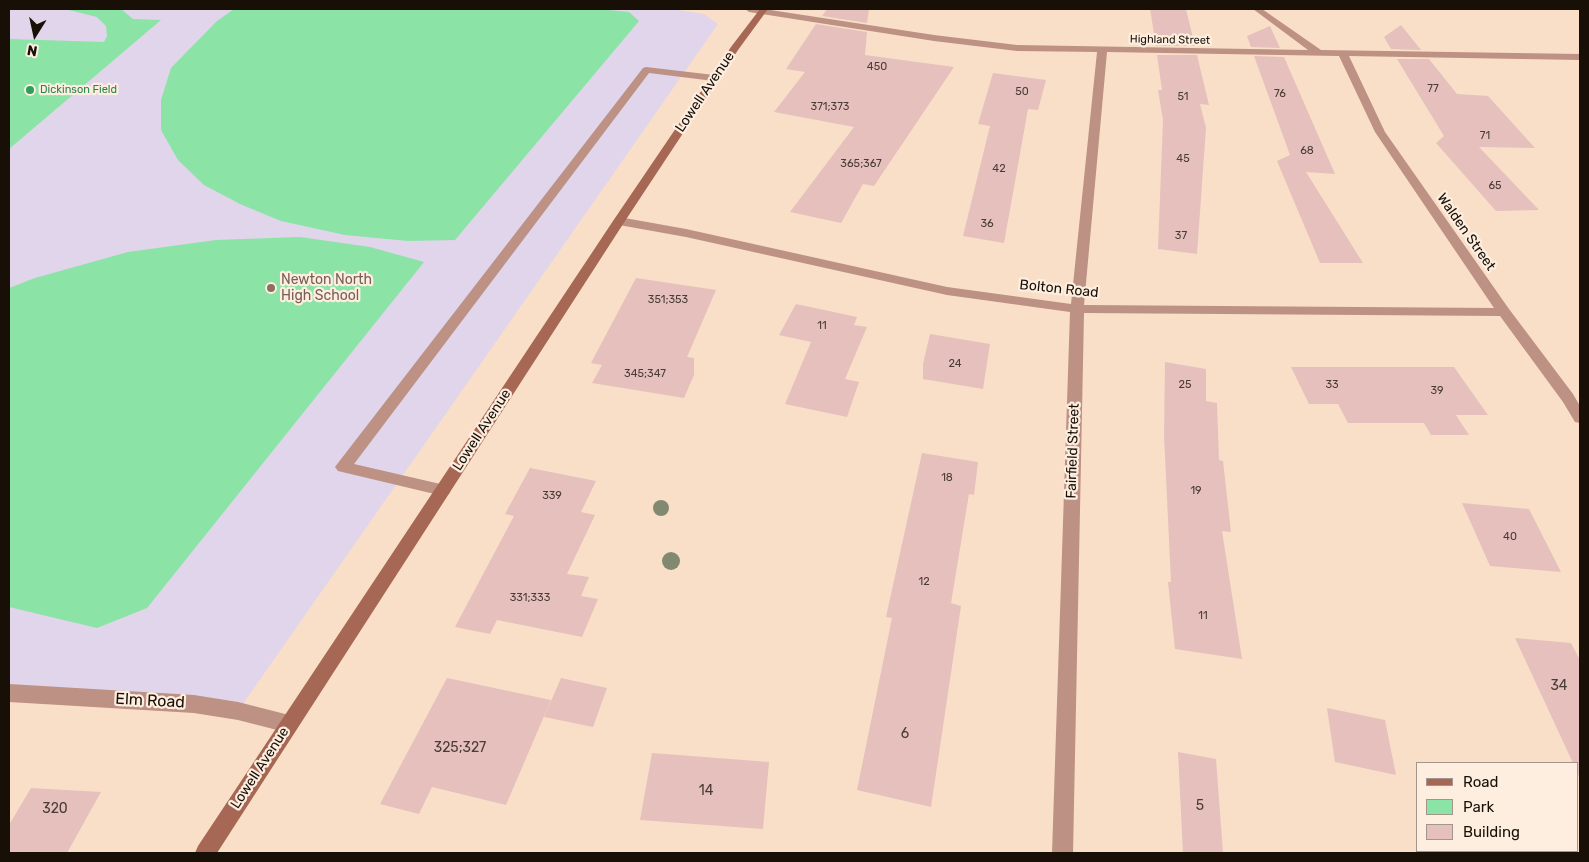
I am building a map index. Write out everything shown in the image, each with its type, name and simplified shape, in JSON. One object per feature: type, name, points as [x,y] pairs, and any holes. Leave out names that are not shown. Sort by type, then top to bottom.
[{"type":"street","name":"Highland Street","points":[[758,9],[979,44],[1102,50],[1580,57]]},
{"type":"street","name":"Lowell Avenue","points":[[205,853],[758,9]]},
{"type":"street","points":[[1257,9],[1320,54]]},
{"type":"street","name":"Fairfield Street","points":[[1062,853],[1077,309],[1102,50]]},
{"type":"street","name":"Walden Street","points":[[1343,54],[1380,132],[1390,148],[1504,312],[1568,398],[1580,418]]},
{"type":"street","points":[[443,490],[343,468],[646,70],[714,78]]},
{"type":"street","name":"Bolton Road","points":[[619,221],[686,233],[947,291],[1077,309],[1504,312]]},
{"type":"street","name":"Elm Road","points":[[9,693],[194,704],[238,711],[289,724]]},
{"type":"shaded area","name":"Newton North High School","points":[[9,9],[672,9],[704,14],[718,24],[238,711],[194,704],[9,693]]},
{"type":"green space","points":[[65,9],[121,9],[133,19],[161,20],[9,149],[9,39],[104,42],[107,36],[106,26],[97,17]]},
{"type":"green space","points":[[234,9],[598,9],[629,12],[639,21],[455,240],[408,241],[345,235],[281,221],[240,204],[204,185],[178,160],[161,130],[161,100],[171,68],[217,21]]},
{"type":"green space","points":[[300,237],[370,247],[424,262],[147,608],[97,628],[9,607],[9,288],[35,278],[128,252],[216,240]]},
{"type":"building","points":[[827,9],[869,9],[867,23],[822,16]]},
{"type":"building","points":[[1150,9],[1186,9],[1195,46],[1156,46]]},
{"type":"building","points":[[816,24],[867,32],[865,55],[954,67],[874,186],[863,184],[841,223],[790,212],[854,127],[774,112],[805,72],[786,69]]},
{"type":"building","points":[[1401,25],[1421,50],[1391,49],[1384,37]]},
{"type":"building","points":[[1270,26],[1280,48],[1251,47],[1247,36]]},
{"type":"building","points":[[1157,55],[1197,55],[1209,105],[1200,104],[1206,128],[1197,254],[1158,249],[1163,120],[1158,90],[1162,90]]},
{"type":"building","points":[[1254,56],[1284,57],[1335,174],[1306,172],[1363,263],[1320,263],[1277,161],[1290,155]]},
{"type":"building","points":[[1397,59],[1429,59],[1457,94],[1488,96],[1535,148],[1479,147],[1539,210],[1496,211],[1436,143],[1444,136]]},
{"type":"building","points":[[993,73],[1046,80],[1038,110],[1028,109],[1004,243],[963,236],[990,126],[978,124]]},
{"type":"building","points":[[636,278],[716,290],[687,357],[694,358],[694,375],[684,398],[592,383],[602,365],[591,363]]},
{"type":"building","points":[[796,304],[857,317],[854,325],[867,327],[845,379],[859,382],[847,417],[785,404],[811,342],[779,335]]},
{"type":"building","points":[[930,334],[990,344],[983,389],[923,379],[923,364]]},
{"type":"building","points":[[1165,362],[1206,369],[1206,401],[1217,403],[1219,460],[1223,461],[1231,532],[1222,531],[1242,659],[1175,649],[1168,582],[1171,582],[1164,435]]},
{"type":"building","points":[[1291,367],[1454,367],[1488,415],[1456,415],[1469,435],[1431,435],[1424,423],[1348,423],[1338,404],[1309,404]]},
{"type":"building","points":[[922,453],[978,462],[974,495],[969,494],[951,603],[961,606],[931,807],[857,790],[892,618],[886,617]]},
{"type":"building","points":[[530,468],[596,481],[581,512],[595,515],[567,574],[589,577],[581,596],[598,599],[582,637],[497,620],[490,634],[455,627],[514,516],[505,514]]},
{"type":"building","points":[[1462,503],[1529,509],[1561,572],[1490,566]]},
{"type":"building","points":[[1515,638],[1571,643],[1580,660],[1580,779],[1579,762],[1573,762]]},
{"type":"building","points":[[447,678],[551,700],[506,805],[432,787],[419,814],[380,804]]},
{"type":"building","points":[[561,678],[607,688],[593,727],[544,717]]},
{"type":"building","points":[[1327,708],[1385,720],[1396,775],[1335,762]]},
{"type":"building","points":[[1178,752],[1216,759],[1223,853],[1183,853]]},
{"type":"building","points":[[652,753],[769,762],[763,829],[640,820]]},
{"type":"building","points":[[31,788],[101,792],[67,853],[9,853],[9,825]]},
{"type":"place","name":"Dickinson Field","points":[[30,90]]},
{"type":"place","name":"Newton North High School","points":[[271,288]]}]
